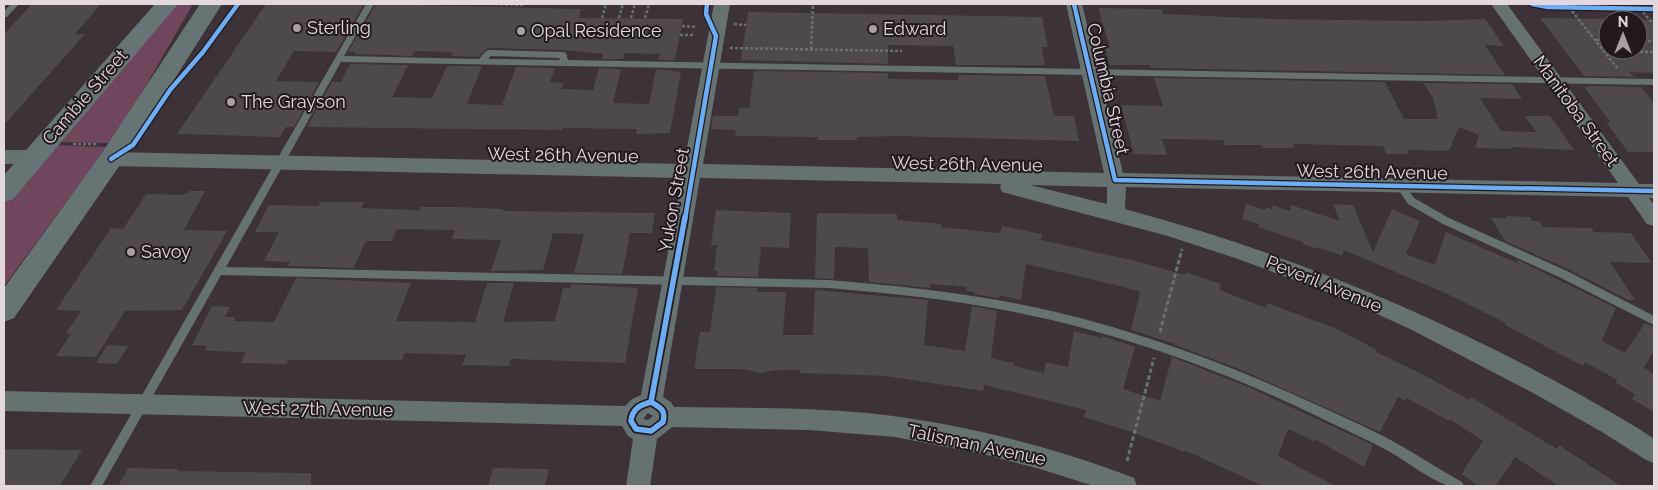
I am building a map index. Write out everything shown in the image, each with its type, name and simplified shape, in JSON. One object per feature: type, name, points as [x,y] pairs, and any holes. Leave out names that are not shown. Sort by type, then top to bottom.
[{"type":"main road","name":"Cambie Street","points":[[4,192],[32,157],[167,4]]},
{"type":"main road","points":[[4,310],[106,152],[211,4]]},
{"type":"street","name":"Yukon Street","points":[[658,410],[673,280],[722,4]]},
{"type":"street","name":"Columbia Street","points":[[1074,4],[1118,192],[1115,212]]},
{"type":"street","name":"Manitoba Street","points":[[1499,4],[1654,219]]},
{"type":"street","name":"West 26th Avenue","points":[[106,152],[280,162],[1654,191]]},
{"type":"street","points":[[4,157],[32,157]]},
{"type":"street","name":"Peveril Avenue","points":[[968,178],[1115,212],[1260,258],[1324,282],[1407,318],[1544,386],[1654,452]]},
{"type":"street","name":"West 27th Avenue","points":[[4,401],[143,404],[639,424]]},
{"type":"street","points":[[638,486],[641,404],[658,410]]},
{"type":"street","name":"Talisman Avenue","points":[[658,410],[894,427],[980,442],[1071,466],[1125,486]]},
{"type":"lane","points":[[4,15],[15,4]]},
{"type":"lane","points":[[96,486],[370,4]]},
{"type":"lane","points":[[338,59],[1654,82]]},
{"type":"lane","points":[[1401,186],[1411,201],[1446,221],[1563,274],[1654,321]]},
{"type":"lane","points":[[219,271],[828,284],[919,291],[1032,310],[1157,344],[1226,370],[1382,442],[1458,486]]},
{"type":"path","points":[[490,4],[525,6]]},
{"type":"path","points":[[602,18],[606,4]]},
{"type":"path","points":[[619,18],[623,4]]},
{"type":"path","points":[[631,18],[635,4]]},
{"type":"path","points":[[645,18],[649,4]]},
{"type":"path","points":[[810,49],[813,5]]},
{"type":"path","points":[[1567,7],[1574,9],[1598,43]]},
{"type":"path","points":[[1635,8],[1644,10]]},
{"type":"path","points":[[731,24],[746,25]]},
{"type":"path","points":[[682,26],[697,27]]},
{"type":"path","points":[[680,35],[695,35]]},
{"type":"path","points":[[736,48],[902,51]]},
{"type":"path","points":[[1611,60],[1619,70]]},
{"type":"path","points":[[66,144],[106,152]]},
{"type":"shaded area","points":[[178,4],[193,4],[130,113],[109,143],[55,142]]},
{"type":"shaded area","points":[[52,145],[107,147],[4,286],[4,203]]},
{"type":"building","points":[[32,4],[101,4],[75,34],[85,34],[4,125],[4,34]]},
{"type":"building","points":[[266,4],[364,4],[336,52],[294,51],[276,81],[319,82],[294,127],[286,127],[280,137],[177,134]]},
{"type":"building","name":"Opal Residence","points":[[376,4],[581,9],[579,18],[683,19],[675,60],[658,60],[660,54],[625,53],[623,59],[602,59],[603,54],[563,50],[489,48],[478,57],[451,56],[453,52],[415,51],[412,56],[355,54],[356,52],[348,52]]},
{"type":"building","points":[[1098,8],[1161,9],[1163,14],[1272,19],[1421,21],[1485,19],[1504,46],[1485,45],[1505,75],[1151,68],[1150,65],[1110,65],[1105,48],[1110,48]]},
{"type":"building","points":[[748,12],[1042,17],[1048,47],[1042,47],[1045,65],[956,65],[953,46],[888,45],[888,64],[741,60]]},
{"type":"building","points":[[1540,18],[1598,19],[1598,60],[1648,60],[1648,20],[1654,20],[1654,73],[1630,72],[1634,77],[1584,76]]},
{"type":"building","points":[[350,64],[408,65],[392,97],[432,98],[447,66],[482,66],[467,104],[502,105],[516,67],[555,68],[550,82],[564,83],[561,89],[593,90],[599,68],[621,69],[613,103],[649,104],[656,69],[681,72],[670,133],[636,134],[637,129],[307,127],[332,82],[341,82]]},
{"type":"building","points":[[754,71],[888,73],[888,79],[958,80],[958,75],[1045,76],[1054,116],[1074,116],[1079,141],[900,136],[857,137],[857,140],[818,140],[818,137],[735,136],[736,130],[711,129],[713,116],[738,116],[739,108],[749,108]]},
{"type":"building","points":[[1154,78],[1385,82],[1404,119],[1438,119],[1433,98],[1423,83],[1512,84],[1522,99],[1480,98],[1501,131],[1536,132],[1525,116],[1550,116],[1574,150],[1510,147],[1512,149],[1475,148],[1479,135],[1459,127],[1449,151],[1407,150],[1409,154],[1386,154],[1383,146],[1293,144],[1295,148],[1262,148],[1261,145],[1225,145],[1223,140],[1162,139],[1167,155],[1134,154],[1121,105],[1163,106]]},
{"type":"building","points":[[1584,87],[1641,87],[1654,103],[1654,152],[1628,152],[1606,122],[1611,123]]},
{"type":"building","points":[[190,191],[205,191],[184,230],[227,231],[182,310],[125,311],[96,357],[56,356],[71,334],[66,333],[81,311],[56,310],[111,228],[123,229],[146,194],[183,195]]},
{"type":"building","points":[[321,202],[364,202],[361,208],[419,210],[420,207],[456,207],[503,209],[503,211],[655,213],[652,233],[630,233],[622,274],[574,273],[584,234],[553,233],[543,270],[491,271],[501,240],[452,239],[455,230],[397,229],[392,241],[366,241],[354,268],[288,266],[290,262],[264,261],[279,232],[255,232],[269,205],[318,206]]},
{"type":"building","points":[[1246,204],[1266,210],[1266,207],[1272,209],[1273,205],[1290,211],[1291,205],[1340,221],[1333,204],[1353,205],[1373,252],[1392,209],[1420,221],[1406,254],[1435,265],[1446,232],[1519,264],[1516,259],[1616,308],[1602,341],[1625,353],[1645,323],[1654,327],[1654,350],[1644,368],[1654,374],[1654,412],[1632,399],[1635,394],[1616,383],[1617,380],[1585,362],[1583,366],[1505,325],[1506,323],[1445,293],[1344,250],[1342,256],[1317,247],[1317,249],[1303,244],[1303,242],[1258,227],[1259,224],[1242,219]]},
{"type":"building","points":[[716,210],[791,213],[789,248],[761,247],[758,277],[717,276],[718,271],[714,271],[717,245],[711,245]]},
{"type":"building","points":[[817,213],[897,214],[897,220],[941,224],[941,227],[1000,233],[1002,226],[1042,234],[1041,240],[1136,261],[1185,275],[1186,272],[1221,284],[1220,290],[1266,308],[1267,303],[1335,328],[1377,350],[1376,352],[1422,374],[1469,400],[1471,397],[1557,449],[1559,445],[1621,486],[1559,486],[1515,457],[1496,486],[1479,486],[1461,474],[1483,441],[1450,419],[1449,421],[1407,398],[1406,401],[1398,397],[1380,432],[1239,369],[1175,344],[1131,330],[1140,292],[1116,285],[1026,264],[1021,300],[999,295],[999,298],[974,294],[974,292],[966,291],[967,287],[930,284],[930,288],[869,282],[868,248],[835,247],[834,279],[815,278]]},
{"type":"building","points":[[1506,216],[1530,217],[1532,221],[1540,221],[1543,227],[1591,228],[1594,232],[1631,233],[1652,263],[1610,262],[1635,300],[1628,300],[1568,269],[1505,241],[1491,218],[1507,218]]},
{"type":"building","points":[[296,278],[411,283],[396,321],[475,322],[487,283],[514,283],[503,322],[555,321],[563,288],[570,288],[571,284],[638,288],[625,363],[511,359],[509,366],[462,365],[466,355],[405,353],[402,360],[288,360],[286,364],[241,363],[246,352],[205,351],[207,346],[192,345],[212,306],[230,307],[225,317],[236,317],[234,321],[274,322]]},
{"type":"building","points":[[716,287],[757,288],[757,292],[786,292],[783,335],[813,335],[815,290],[928,300],[924,345],[965,351],[972,306],[997,311],[991,358],[1044,373],[1046,362],[1068,367],[1074,331],[1102,338],[1102,336],[1135,347],[1123,389],[1160,401],[1172,357],[1246,386],[1373,445],[1364,467],[1315,439],[1314,441],[1288,429],[1278,456],[1335,486],[1263,486],[1184,450],[1184,452],[1129,431],[1084,417],[1086,410],[984,385],[983,391],[886,376],[800,373],[800,370],[778,370],[761,373],[742,369],[694,369],[700,332],[710,332]]},
{"type":"building","points":[[107,345],[128,346],[117,364],[96,363]]},
{"type":"building","points":[[4,449],[82,450],[60,486],[4,486]]},
{"type":"building","points":[[128,468],[178,469],[177,471],[311,473],[311,486],[118,486]]},
{"type":"building","points":[[493,468],[549,469],[545,486],[488,486]]},
{"type":"cycle path","points":[[111,159],[133,145],[170,90],[203,52],[238,4]]},
{"type":"cycle path","points":[[651,402],[716,36],[706,14],[707,4]]},
{"type":"cycle path","points":[[1074,4],[1115,180],[1654,191]]},
{"type":"cycle path","points":[[1532,4],[1548,7],[1654,9]]},
{"type":"cycle path","points":[[651,402],[663,409],[665,413],[663,422],[651,431],[636,429],[631,421],[634,410],[643,404],[651,402]]},
{"type":"place","name":"Sterling","points":[[297,28]]},
{"type":"place","name":"Edward","points":[[873,29]]},
{"type":"place","name":"Opal Residence","points":[[521,31]]},
{"type":"place","name":"The Grayson","points":[[231,102]]},
{"type":"place","name":"Savoy","points":[[131,252]]}]
